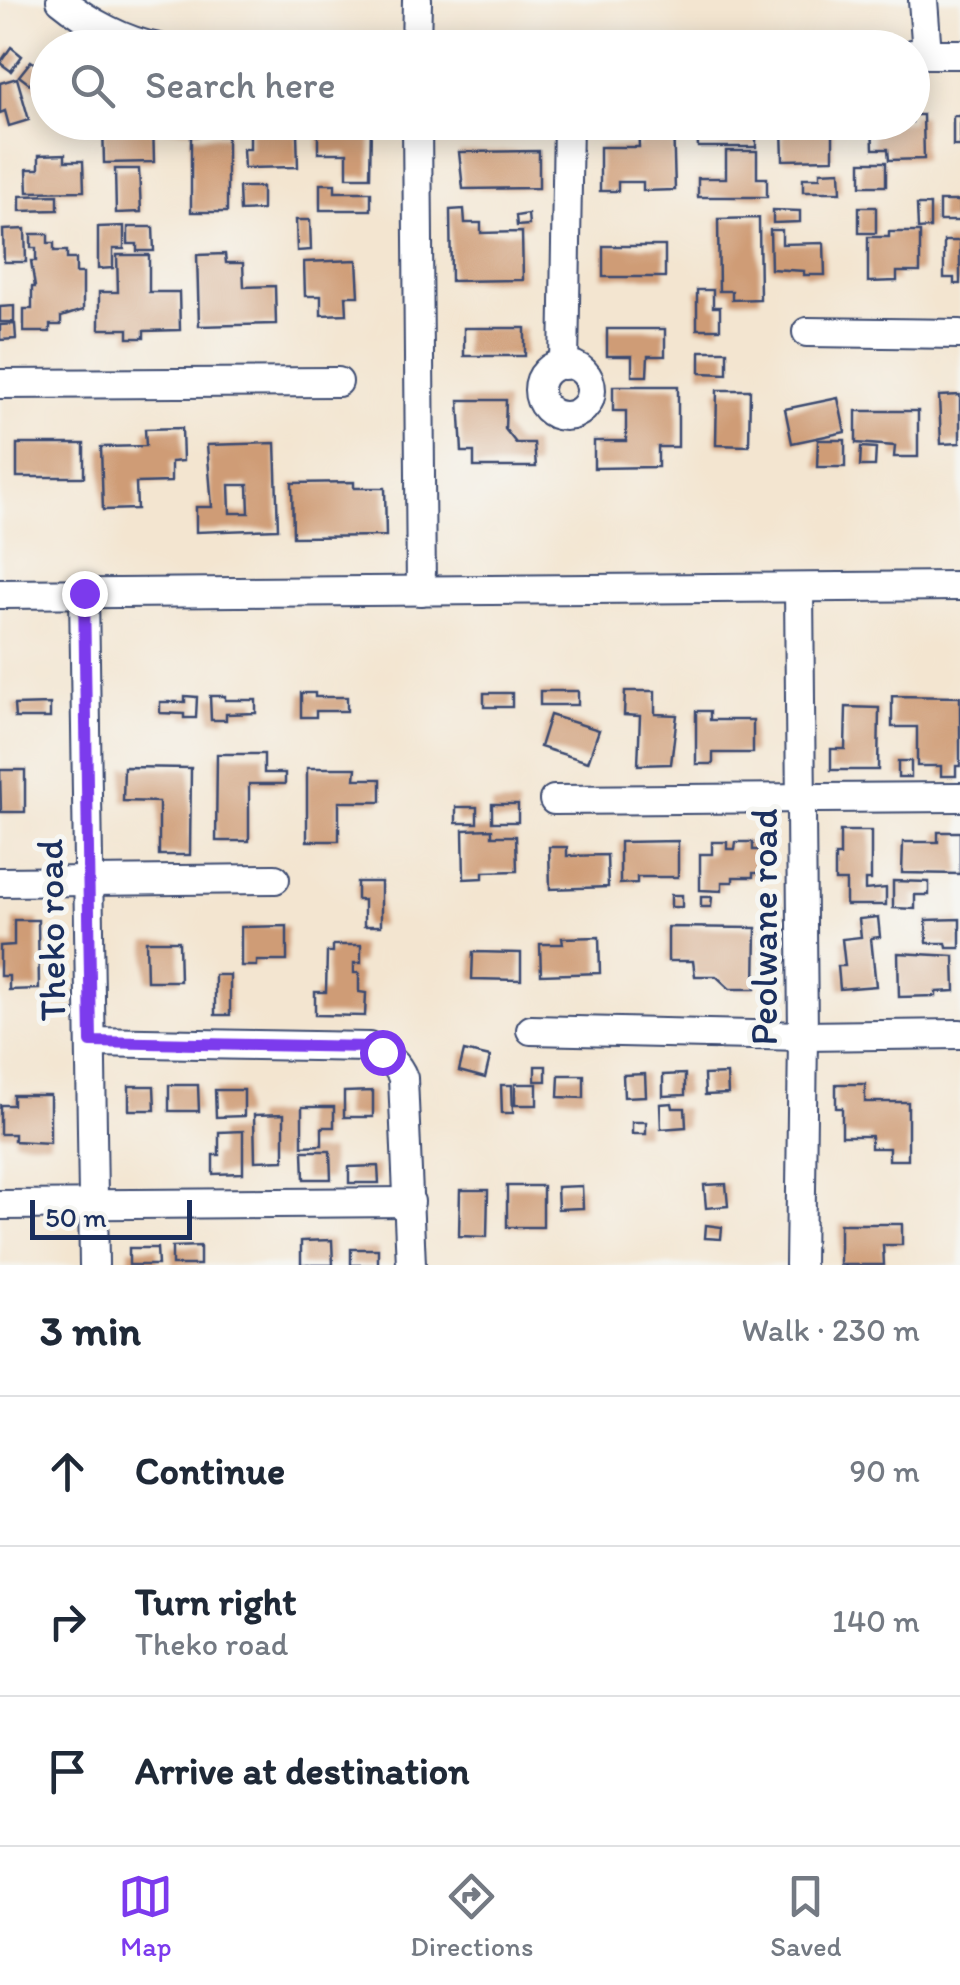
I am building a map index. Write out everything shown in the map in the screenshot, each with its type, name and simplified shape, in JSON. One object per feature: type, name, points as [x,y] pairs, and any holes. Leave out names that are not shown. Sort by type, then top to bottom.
[{"type":"street","points":[[61,0],[93,22],[113,30]]},
{"type":"street","points":[[417,30],[418,0]]},
{"type":"street","points":[[921,30],[923,0]]},
{"type":"street","points":[[930,54],[960,54]]},
{"type":"street","points":[[416,140],[421,591]]},
{"type":"street","points":[[564,365],[568,140]]},
{"type":"street","points":[[807,332],[960,334]]},
{"type":"street","points":[[0,384],[338,382]]},
{"type":"street","points":[[0,594],[960,586]]},
{"type":"street","name":"Peolwane road","points":[[800,588],[800,1265]]},
{"type":"street","name":"Theko road","points":[[84,593],[94,1265]]},
{"type":"street","points":[[554,800],[960,798]]},
{"type":"street","points":[[0,882],[276,880]]},
{"type":"street","points":[[532,1030],[803,1036],[960,1034]]},
{"type":"street","points":[[91,1042],[369,1047],[382,1052],[398,1067],[403,1078],[411,1265]]},
{"type":"street","points":[[0,1205],[410,1202]]},
{"type":"building","points":[[11,47],[22,56],[11,71],[0,63]]},
{"type":"building","points":[[30,62],[30,84],[19,76]]},
{"type":"building","points":[[17,78],[29,120],[9,126],[5,111],[0,113],[0,83]]},
{"type":"building","points":[[953,116],[960,116],[960,146],[953,146]]},
{"type":"building","points":[[103,140],[153,140],[154,162],[104,163]]},
{"type":"building","points":[[191,140],[227,140],[227,212],[191,212]]},
{"type":"building","points":[[250,140],[297,140],[298,167],[244,168],[243,149],[250,149]]},
{"type":"building","points":[[318,140],[371,140],[370,177],[347,177],[347,153],[318,153]]},
{"type":"building","points":[[639,140],[674,140],[675,190],[643,191],[643,182],[618,182],[618,191],[600,191],[600,147],[639,147]]},
{"type":"building","points":[[698,140],[756,140],[756,147],[698,147]]},
{"type":"building","points":[[782,140],[833,140],[833,159],[783,160]]},
{"type":"building","points":[[873,140],[924,140],[924,159],[889,160],[888,149],[873,149]]},
{"type":"building","points":[[539,151],[539,188],[463,189],[459,152]]},
{"type":"building","points":[[726,151],[757,151],[757,178],[767,178],[767,197],[698,197],[698,178],[726,178]]},
{"type":"building","points":[[65,154],[65,161],[83,161],[84,191],[28,192],[27,169],[39,169],[39,155]]},
{"type":"building","points":[[861,162],[886,162],[886,186],[861,186]]},
{"type":"building","points":[[115,169],[139,169],[141,212],[116,213]]},
{"type":"building","points":[[840,171],[841,192],[803,192],[803,178],[820,178],[820,172]]},
{"type":"building","points":[[320,184],[335,184],[335,192],[371,192],[371,210],[320,210]]},
{"type":"building","points":[[239,187],[262,187],[262,210],[240,211]]},
{"type":"building","points":[[58,195],[58,210],[20,211],[20,196]]},
{"type":"building","points":[[939,201],[960,201],[960,221],[939,221]]},
{"type":"building","points":[[917,205],[930,205],[930,228],[918,229]]},
{"type":"building","points":[[859,207],[876,207],[876,233],[859,233]]},
{"type":"building","points":[[464,209],[465,223],[481,223],[481,233],[522,232],[523,280],[451,281],[450,210]]},
{"type":"building","points":[[773,210],[800,211],[800,222],[773,223]]},
{"type":"building","points":[[528,214],[529,225],[517,226],[516,216]]},
{"type":"building","points":[[759,218],[760,299],[732,300],[732,291],[719,291],[718,219]]},
{"type":"building","points":[[296,220],[310,220],[311,250],[297,251]]},
{"type":"building","points":[[124,226],[124,249],[113,249],[113,268],[98,269],[98,227]]},
{"type":"building","points":[[128,227],[153,227],[154,251],[137,251],[137,244],[128,244]]},
{"type":"building","points":[[25,229],[26,262],[4,262],[3,230]]},
{"type":"building","points":[[770,230],[782,230],[782,244],[824,243],[825,275],[771,269]]},
{"type":"building","points":[[889,232],[920,232],[920,272],[897,272],[897,281],[868,282],[868,237],[889,237]]},
{"type":"building","points":[[31,234],[48,234],[54,251],[67,251],[67,259],[76,259],[76,273],[83,273],[83,310],[61,317],[61,325],[50,325],[50,332],[24,332],[24,309],[32,309],[35,287],[31,261],[36,261],[36,248],[31,248]]},
{"type":"building","points":[[944,241],[960,241],[960,284],[954,284],[954,278],[944,278]]},
{"type":"building","points":[[603,246],[665,246],[665,277],[603,277]]},
{"type":"building","points":[[225,254],[226,263],[243,263],[244,287],[275,286],[276,324],[199,326],[197,255]]},
{"type":"building","points":[[117,255],[149,255],[149,292],[179,292],[180,330],[144,331],[144,338],[128,338],[128,329],[99,329],[99,292],[118,292]]},
{"type":"building","points":[[357,260],[359,296],[346,296],[347,314],[321,315],[321,296],[305,296],[304,262]]},
{"type":"building","points":[[697,290],[713,290],[713,307],[720,307],[720,329],[697,329]]},
{"type":"building","points":[[14,306],[14,322],[0,322],[0,307]]},
{"type":"building","points":[[15,324],[16,339],[0,340],[0,325]]},
{"type":"building","points":[[464,328],[525,328],[525,356],[464,356]]},
{"type":"building","points":[[607,329],[665,329],[665,356],[648,356],[647,376],[632,376],[632,356],[607,356]]},
{"type":"building","points":[[700,351],[727,351],[727,374],[700,373]]},
{"type":"building","points":[[613,386],[678,386],[678,447],[658,447],[658,467],[594,468],[594,441],[626,441],[626,411],[613,411]]},
{"type":"building","points":[[717,390],[750,390],[749,446],[716,445]]},
{"type":"building","points":[[960,395],[960,443],[941,444],[939,396]]},
{"type":"building","points":[[838,398],[845,432],[792,443],[785,409]]},
{"type":"building","points":[[459,400],[506,400],[505,429],[516,443],[534,443],[536,467],[474,467],[474,452],[462,452]]},
{"type":"building","points":[[856,411],[918,411],[918,457],[894,457],[895,446],[856,443]]},
{"type":"building","points":[[182,428],[183,461],[171,462],[171,482],[136,483],[137,509],[103,510],[101,447],[146,446],[145,429]]},
{"type":"building","points":[[818,440],[845,440],[845,467],[817,467]]},
{"type":"building","points":[[275,443],[278,529],[196,532],[196,507],[212,507],[207,445]],"holes":[[[229,485],[248,485],[249,513],[230,513]]]},
{"type":"building","points":[[17,444],[84,444],[84,477],[17,477]]},
{"type":"building","points":[[861,447],[876,448],[875,466],[860,466]]},
{"type":"building","points":[[354,482],[354,488],[385,488],[386,536],[293,537],[292,483]]},
{"type":"building","points":[[540,691],[578,691],[578,705],[540,705]]},
{"type":"building","points":[[625,691],[655,691],[655,714],[677,715],[671,764],[638,765],[640,716],[624,715]]},
{"type":"building","points":[[301,693],[347,697],[347,711],[316,711],[316,717],[301,717]]},
{"type":"building","points":[[484,693],[512,693],[512,707],[484,707]]},
{"type":"building","points":[[185,696],[197,697],[196,718],[160,713],[160,702],[185,702]]},
{"type":"building","points":[[210,696],[256,700],[256,713],[226,714],[226,720],[211,720]]},
{"type":"building","points":[[892,696],[960,697],[960,766],[956,766],[956,776],[941,776],[941,766],[917,766],[917,727],[892,727]]},
{"type":"building","points":[[50,704],[50,718],[15,718],[14,705]]},
{"type":"building","points":[[846,707],[879,708],[878,770],[831,770],[831,749],[845,749]]},
{"type":"building","points":[[696,711],[710,711],[710,720],[753,720],[753,753],[713,753],[713,764],[696,764]]},
{"type":"building","points":[[550,715],[599,730],[588,762],[540,747]]},
{"type":"building","points":[[217,754],[264,754],[264,773],[285,773],[285,784],[249,784],[249,841],[216,841]]},
{"type":"building","points":[[898,761],[911,761],[911,777],[898,777]]},
{"type":"building","points":[[124,767],[191,768],[190,855],[159,855],[159,802],[123,801]]},
{"type":"building","points":[[307,768],[356,768],[355,779],[381,779],[381,802],[339,802],[339,841],[307,841]]},
{"type":"building","points":[[0,770],[25,770],[25,812],[1,812]]},
{"type":"building","points":[[492,804],[518,804],[518,822],[492,822]]},
{"type":"building","points":[[456,807],[477,807],[477,823],[456,823]]},
{"type":"building","points":[[492,829],[492,836],[516,836],[517,871],[483,872],[483,878],[464,879],[463,830]]},
{"type":"building","points":[[840,831],[871,831],[871,880],[865,880],[865,890],[886,888],[886,905],[846,905],[846,881],[835,881]]},
{"type":"building","points":[[938,832],[960,832],[960,874],[902,873],[903,842],[938,842]]},
{"type":"building","points":[[678,841],[678,877],[637,877],[637,883],[620,884],[620,842]]},
{"type":"building","points":[[712,842],[727,842],[727,849],[735,849],[736,842],[753,842],[753,850],[760,850],[760,873],[722,882],[722,891],[700,890],[700,854],[712,854]]},
{"type":"building","points":[[549,847],[567,847],[567,856],[607,855],[608,887],[550,889]]},
{"type":"building","points":[[893,881],[929,882],[929,895],[915,895],[915,909],[893,908]]},
{"type":"building","points":[[357,882],[381,882],[381,926],[364,926],[364,900],[357,900]]},
{"type":"building","points":[[671,895],[682,895],[682,907],[671,907]]},
{"type":"building","points":[[701,897],[712,897],[711,907],[701,907]]},
{"type":"building","points":[[878,917],[880,937],[871,938],[876,986],[840,989],[838,966],[845,966],[842,939],[861,937],[859,919]]},
{"type":"building","points":[[960,919],[960,948],[927,943],[926,920]]},
{"type":"building","points":[[14,920],[38,920],[39,989],[9,990],[9,976],[0,976],[0,946],[14,945]]},
{"type":"building","points":[[287,926],[287,961],[257,961],[257,966],[241,966],[241,927]]},
{"type":"building","points":[[668,927],[756,928],[755,989],[730,989],[716,976],[695,976],[693,961],[668,961]]},
{"type":"building","points":[[599,937],[600,973],[541,975],[540,944],[563,944],[562,938]]},
{"type":"building","points":[[146,941],[179,941],[180,981],[147,981]]},
{"type":"building","points":[[333,945],[361,945],[361,963],[354,963],[354,973],[359,973],[359,992],[366,993],[365,1016],[315,1015],[315,992],[326,992],[327,952],[333,952]]},
{"type":"building","points":[[473,952],[521,953],[521,980],[472,979]]},
{"type":"building","points":[[898,953],[954,956],[955,991],[899,997]]},
{"type":"building","points":[[215,975],[230,975],[230,1015],[215,1015]]},
{"type":"building","points":[[464,1051],[490,1057],[485,1078],[459,1071]]},
{"type":"building","points":[[535,1066],[546,1066],[546,1081],[535,1081]]},
{"type":"building","points":[[645,1074],[646,1096],[624,1097],[623,1075]]},
{"type":"building","points":[[685,1074],[685,1095],[663,1096],[663,1075]]},
{"type":"building","points":[[727,1074],[728,1094],[705,1095],[704,1075]]},
{"type":"building","points":[[559,1075],[584,1075],[584,1098],[558,1097]]},
{"type":"building","points":[[515,1084],[537,1084],[537,1105],[515,1105]]},
{"type":"building","points":[[836,1084],[865,1084],[865,1102],[908,1102],[908,1160],[889,1160],[889,1148],[871,1148],[871,1136],[842,1136],[842,1108],[836,1108]]},
{"type":"building","points":[[169,1085],[198,1085],[199,1111],[169,1111]]},
{"type":"building","points":[[501,1085],[512,1085],[513,1113],[502,1113]]},
{"type":"building","points":[[129,1086],[154,1086],[155,1110],[129,1110]]},
{"type":"building","points":[[215,1090],[244,1090],[244,1116],[216,1117]]},
{"type":"building","points":[[373,1091],[373,1117],[344,1117],[344,1092]]},
{"type":"building","points":[[13,1095],[50,1095],[50,1143],[14,1141],[14,1134],[0,1134],[0,1105],[13,1105]]},
{"type":"building","points":[[672,1103],[673,1108],[685,1108],[686,1127],[661,1129],[660,1104]]},
{"type":"building","points":[[302,1107],[334,1107],[334,1127],[322,1127],[322,1145],[302,1146]]},
{"type":"building","points":[[284,1114],[284,1160],[255,1161],[254,1115]]},
{"type":"building","points":[[632,1122],[646,1122],[646,1134],[632,1134]]},
{"type":"building","points":[[243,1131],[243,1173],[213,1174],[213,1155],[219,1155],[219,1132]]},
{"type":"building","points":[[303,1151],[330,1151],[331,1179],[304,1179]]},
{"type":"building","points":[[378,1166],[379,1183],[349,1183],[349,1167]]},
{"type":"building","points":[[726,1184],[728,1206],[706,1208],[704,1185]]},
{"type":"building","points":[[507,1186],[543,1186],[543,1227],[507,1227]]},
{"type":"building","points":[[582,1186],[583,1208],[558,1209],[557,1187]]},
{"type":"building","points":[[460,1190],[488,1190],[487,1237],[459,1236]]},
{"type":"building","points":[[840,1224],[902,1224],[902,1245],[883,1245],[884,1265],[840,1265]]},
{"type":"building","points":[[706,1225],[722,1227],[721,1239],[705,1238]]},
{"type":"building","points":[[332,1240],[333,1265],[301,1265],[301,1241]]},
{"type":"building","points":[[200,1246],[200,1265],[172,1265],[172,1247]]},
{"type":"building","points":[[129,1248],[157,1248],[158,1265],[129,1265]]},
{"type":"building","points":[[351,1249],[378,1249],[378,1265],[351,1265]]},
{"type":"route","points":[[84,593],[91,1042],[369,1047],[382,1052]]}]
